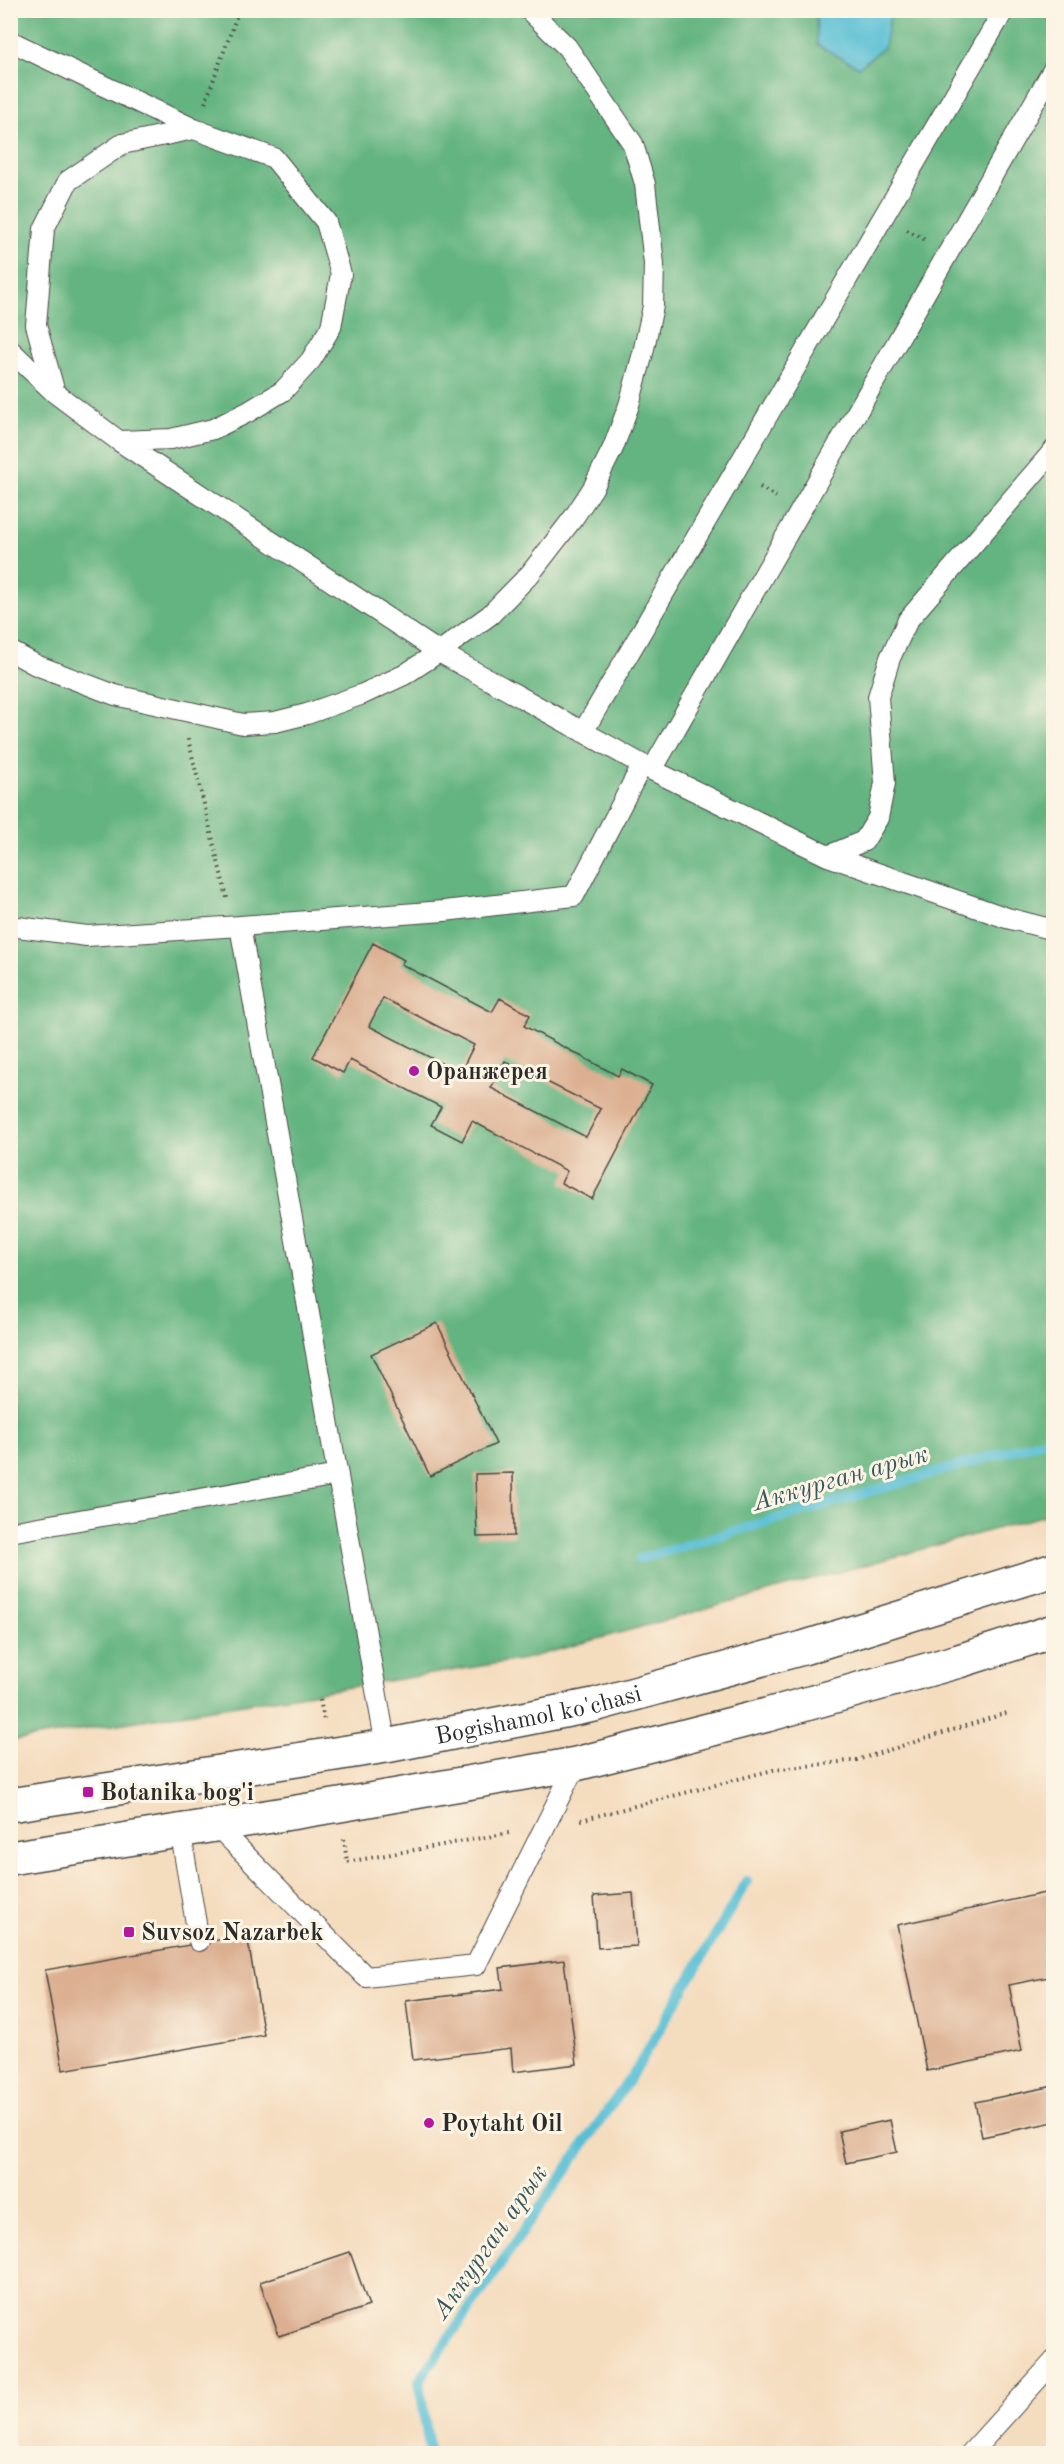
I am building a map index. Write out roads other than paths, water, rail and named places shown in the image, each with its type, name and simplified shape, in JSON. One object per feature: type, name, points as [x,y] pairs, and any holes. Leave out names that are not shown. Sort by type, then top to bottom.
[{"type":"main road","name":"Bogishamol ko'chasi","points":[[10,1805],[386,1746],[594,1705],[803,1648],[1053,1570]]},
{"type":"main road","points":[[10,1858],[576,1764],[767,1715],[959,1661],[1053,1631]]},
{"type":"main road","points":[[386,1746],[396,1795]]},
{"type":"lane","points":[[10,651],[36,664],[115,695],[243,724],[286,719],[363,694],[404,675],[490,615],[530,574],[593,488],[613,448],[629,405],[652,306],[654,264],[645,184],[633,144],[567,47],[529,10]]},
{"type":"lane","points":[[583,732],[1004,10]]},
{"type":"lane","points":[[10,41],[194,129],[274,158],[326,222],[340,274],[331,327],[311,360],[283,391],[213,429],[181,436],[119,441]]},
{"type":"lane","points":[[10,926],[87,936],[444,911],[574,896],[647,768],[800,512],[1053,68]]},
{"type":"lane","points":[[55,393],[36,325],[44,229],[68,182],[122,144],[194,129]]},
{"type":"lane","points":[[10,350],[55,393],[119,441],[439,652],[647,768],[828,856],[1007,918],[1053,930]]},
{"type":"lane","points":[[828,856],[864,841],[878,818],[885,783],[878,698],[890,658],[909,620],[943,577],[985,533],[1053,450]]},
{"type":"lane","points":[[240,926],[386,1746]]},
{"type":"lane","points":[[10,1532],[338,1475]]},
{"type":"lane","points":[[215,1824],[366,1977],[476,1965],[576,1764]]},
{"type":"lane","points":[[180,1829],[199,1941]]},
{"type":"lane","points":[[970,2454],[1053,2361]]},
{"type":"water","points":[[816,11],[891,11],[884,47],[859,67],[817,45]]},
{"type":"waterway","name":"Аккурган арык","points":[[639,1559],[1054,1438]]},
{"type":"waterway","name":"Аккурган арык","points":[[430,2454],[419,2381],[637,2068],[747,1881]]},
{"type":"place","name":"Оранжерея","points":[[414,1071]]},
{"type":"place","name":"Botanika bog'i","points":[[88,1792]]},
{"type":"place","name":"Suvsoz Nazarbek","points":[[129,1932]]},
{"type":"place","name":"Poytaht Oil","points":[[429,2123]]}]
